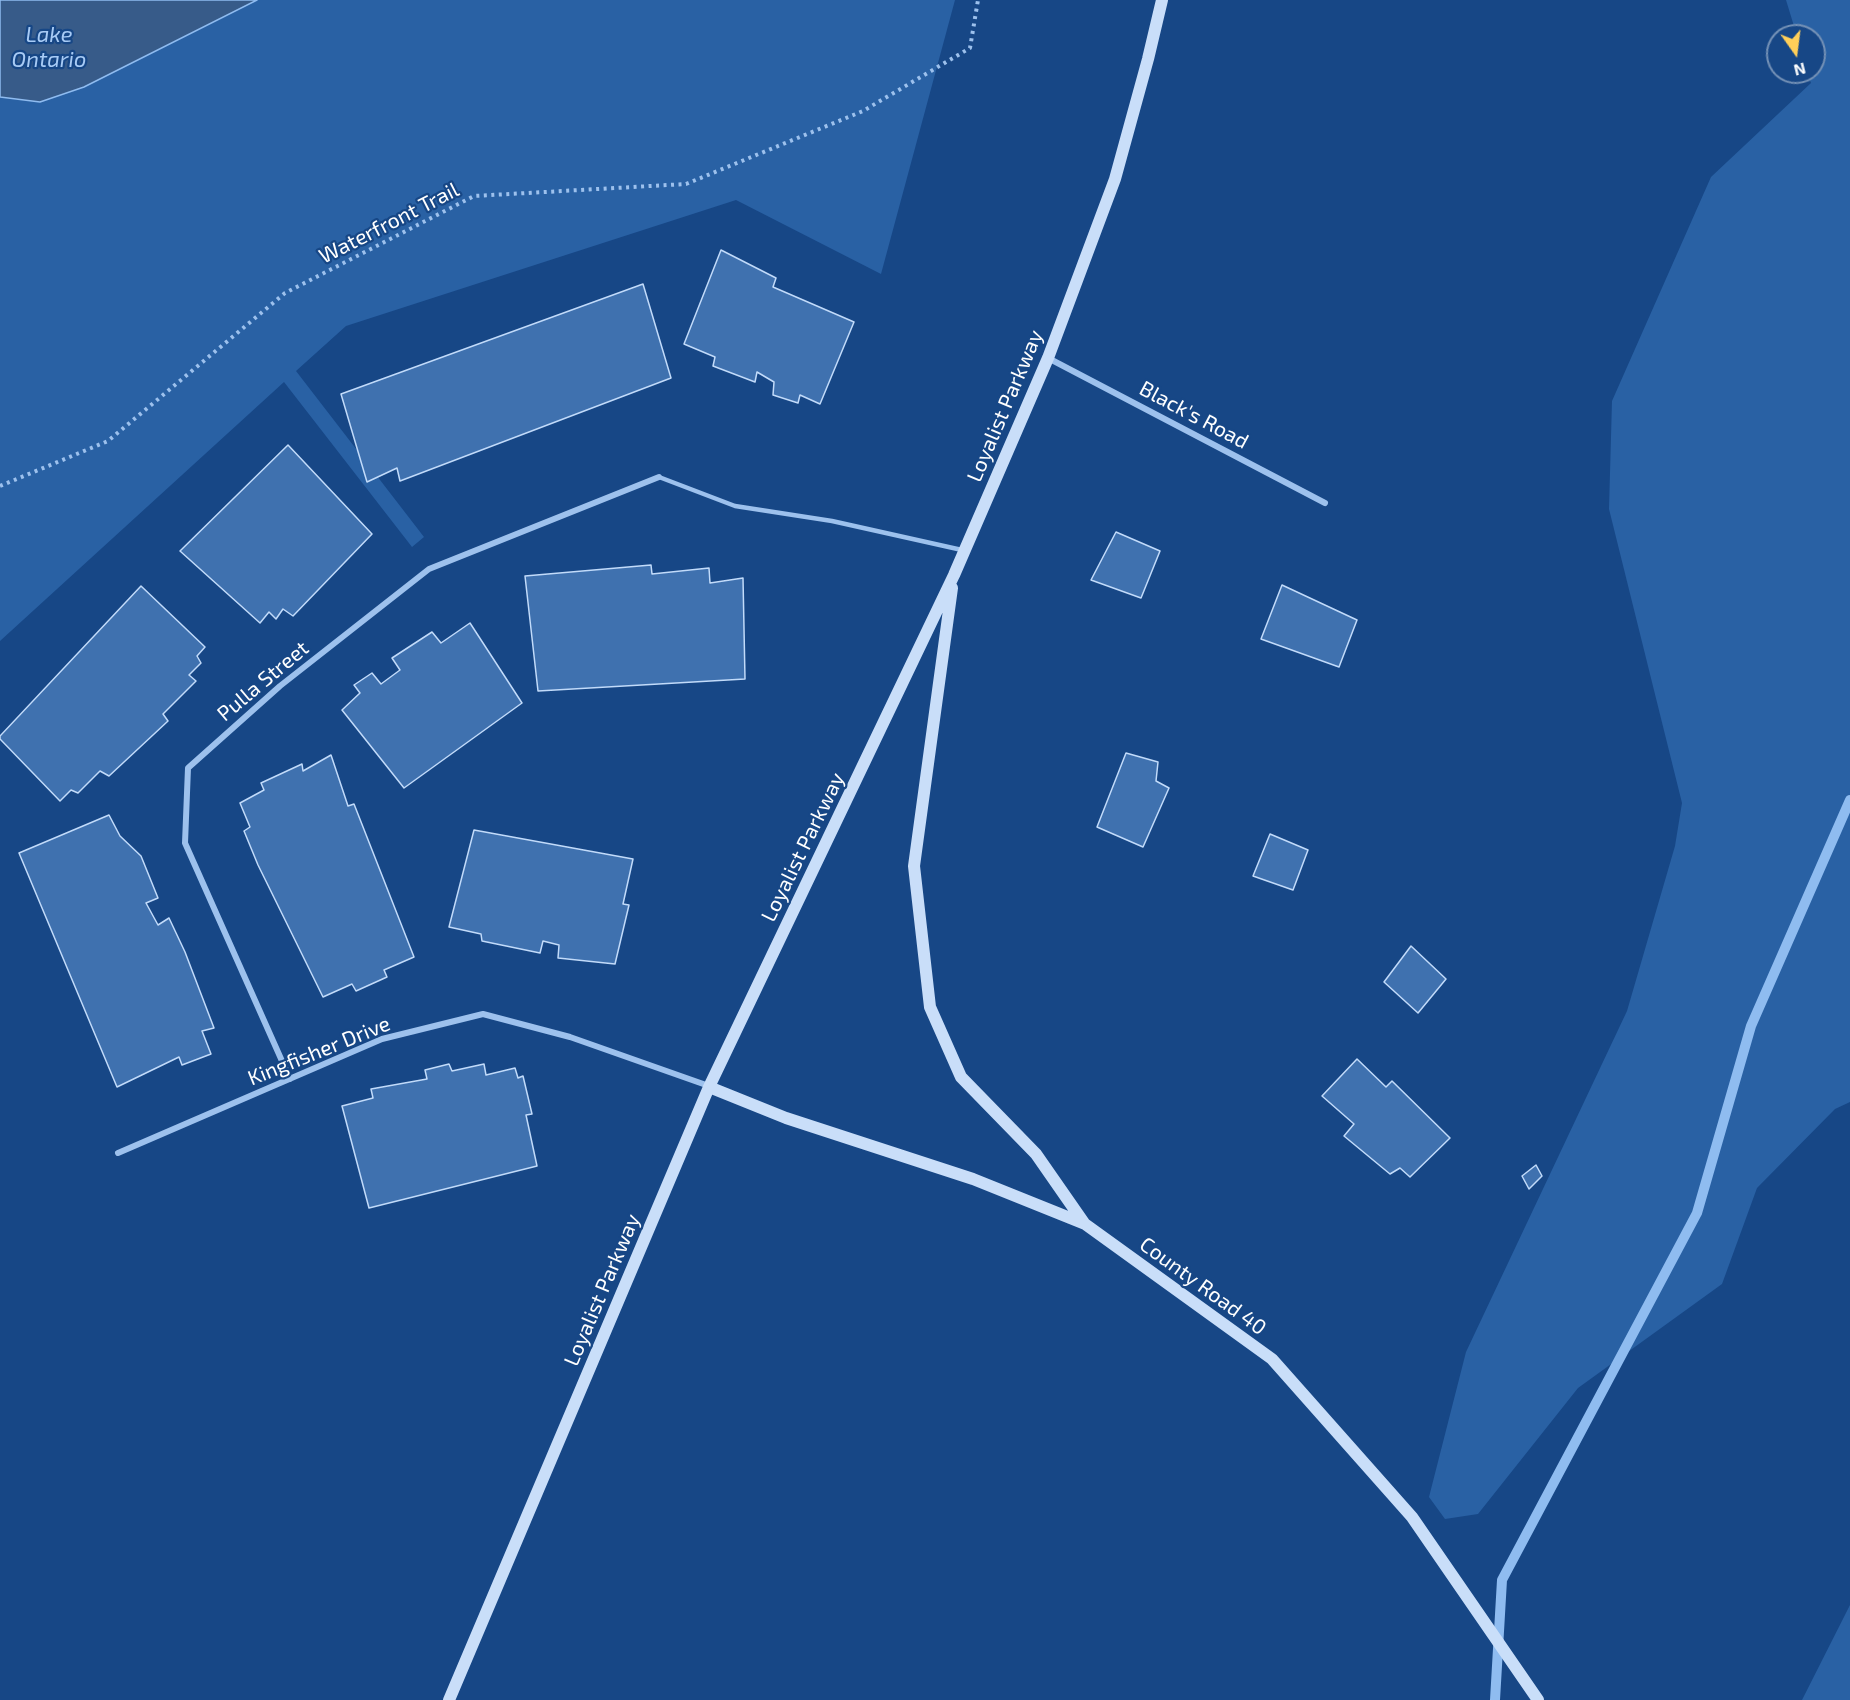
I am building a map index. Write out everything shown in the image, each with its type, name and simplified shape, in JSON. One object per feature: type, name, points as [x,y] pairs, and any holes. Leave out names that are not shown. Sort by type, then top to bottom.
[{"type":"main road","name":"Loyalist Parkway","points":[[450,1700],[710,1087],[954,575],[1048,358],[1115,179],[1162,0]]},
{"type":"main road","points":[[954,575],[914,867],[930,1007],[961,1077],[1036,1154],[1085,1224]]},
{"type":"main road","name":"County Road 40","points":[[710,1087],[786,1118],[973,1179],[1085,1224],[1272,1359],[1412,1517],[1538,1700]]},
{"type":"street","name":"Black's Road","points":[[1048,358],[1325,502]]},
{"type":"street","name":"Pulla Street","points":[[290,1079],[185,843],[188,768],[280,686],[429,569],[659,477]]},
{"type":"street","name":"Kingfisher Drive","points":[[118,1153],[382,1039],[483,1014],[570,1037],[710,1087]]},
{"type":"lane","points":[[659,477],[735,506],[832,521],[965,551]]},
{"type":"path","name":"Waterfront Trail","points":[[0,486],[108,441],[285,293],[474,196],[686,184],[863,111],[970,48],[978,0]]},
{"type":"shaded area","points":[[257,0],[955,0],[881,274],[736,200],[346,326],[296,371],[424,537],[412,547],[284,382],[0,641],[0,97],[40,102],[84,87]]},
{"type":"shaded area","points":[[1786,0],[1850,0],[1850,1102],[1835,1109],[1757,1188],[1722,1284],[1578,1388],[1478,1514],[1445,1519],[1429,1497],[1466,1352],[1627,1011],[1675,846],[1682,803],[1609,509],[1612,401],[1711,177],[1810,84],[1826,84],[1826,24],[1793,24]]},
{"type":"shaded area","points":[[1850,1605],[1850,1700],[1802,1700]]},
{"type":"water","name":"Lake Ontario","points":[[0,0],[257,0],[84,87],[40,102],[0,97]]},
{"type":"building","points":[[721,250],[776,278],[773,287],[854,322],[820,404],[800,395],[798,403],[773,395],[774,382],[757,372],[755,382],[713,366],[715,357],[684,344]]},
{"type":"building","points":[[643,284],[671,378],[400,481],[397,468],[367,482],[341,394]]},
{"type":"building","points":[[288,445],[372,534],[293,616],[283,609],[276,619],[269,612],[260,623],[180,551]]},
{"type":"building","points":[[1116,532],[1160,551],[1141,598],[1091,580]]},
{"type":"building","points":[[651,565],[652,574],[709,568],[710,583],[743,578],[745,679],[538,691],[525,576]]},
{"type":"building","points":[[1282,585],[1357,620],[1339,667],[1261,639]]},
{"type":"building","points":[[141,586],[205,647],[197,656],[201,663],[189,675],[196,681],[163,714],[168,721],[109,776],[100,771],[78,793],[71,790],[60,801],[0,739],[0,736]]},
{"type":"building","points":[[470,623],[522,703],[404,788],[342,710],[360,693],[354,685],[372,673],[381,684],[400,670],[392,658],[432,632],[441,643]]},
{"type":"building","points":[[1126,753],[1158,762],[1156,781],[1169,788],[1143,847],[1097,827]]},
{"type":"building","points":[[331,755],[348,806],[354,804],[414,957],[384,970],[387,977],[356,991],[352,984],[323,997],[258,865],[244,831],[250,827],[240,803],[264,790],[261,783],[302,764],[303,771]]},
{"type":"building","points":[[109,815],[120,836],[141,856],[158,898],[146,903],[158,925],[169,918],[185,952],[214,1028],[202,1031],[211,1054],[182,1065],[179,1057],[117,1087],[19,853]]},
{"type":"building","points":[[474,830],[633,859],[623,904],[629,905],[615,964],[558,958],[559,945],[543,941],[540,953],[482,941],[481,934],[449,927]]},
{"type":"building","points":[[1270,834],[1308,850],[1293,890],[1253,876]]},
{"type":"building","points":[[1411,946],[1446,979],[1418,1013],[1384,982]]},
{"type":"building","points":[[1357,1059],[1386,1087],[1392,1081],[1450,1138],[1410,1177],[1400,1168],[1390,1174],[1344,1136],[1354,1124],[1322,1096]]},
{"type":"building","points":[[449,1064],[452,1071],[484,1064],[486,1075],[515,1068],[518,1078],[523,1076],[532,1114],[526,1115],[537,1166],[369,1208],[342,1106],[373,1098],[371,1089],[427,1079],[425,1070]]},
{"type":"building","points":[[1536,1165],[1542,1176],[1529,1189],[1522,1176]]},
{"type":"waterway","points":[[1495,1700],[1502,1580],[1697,1213],[1751,1026],[1850,800]]}]
